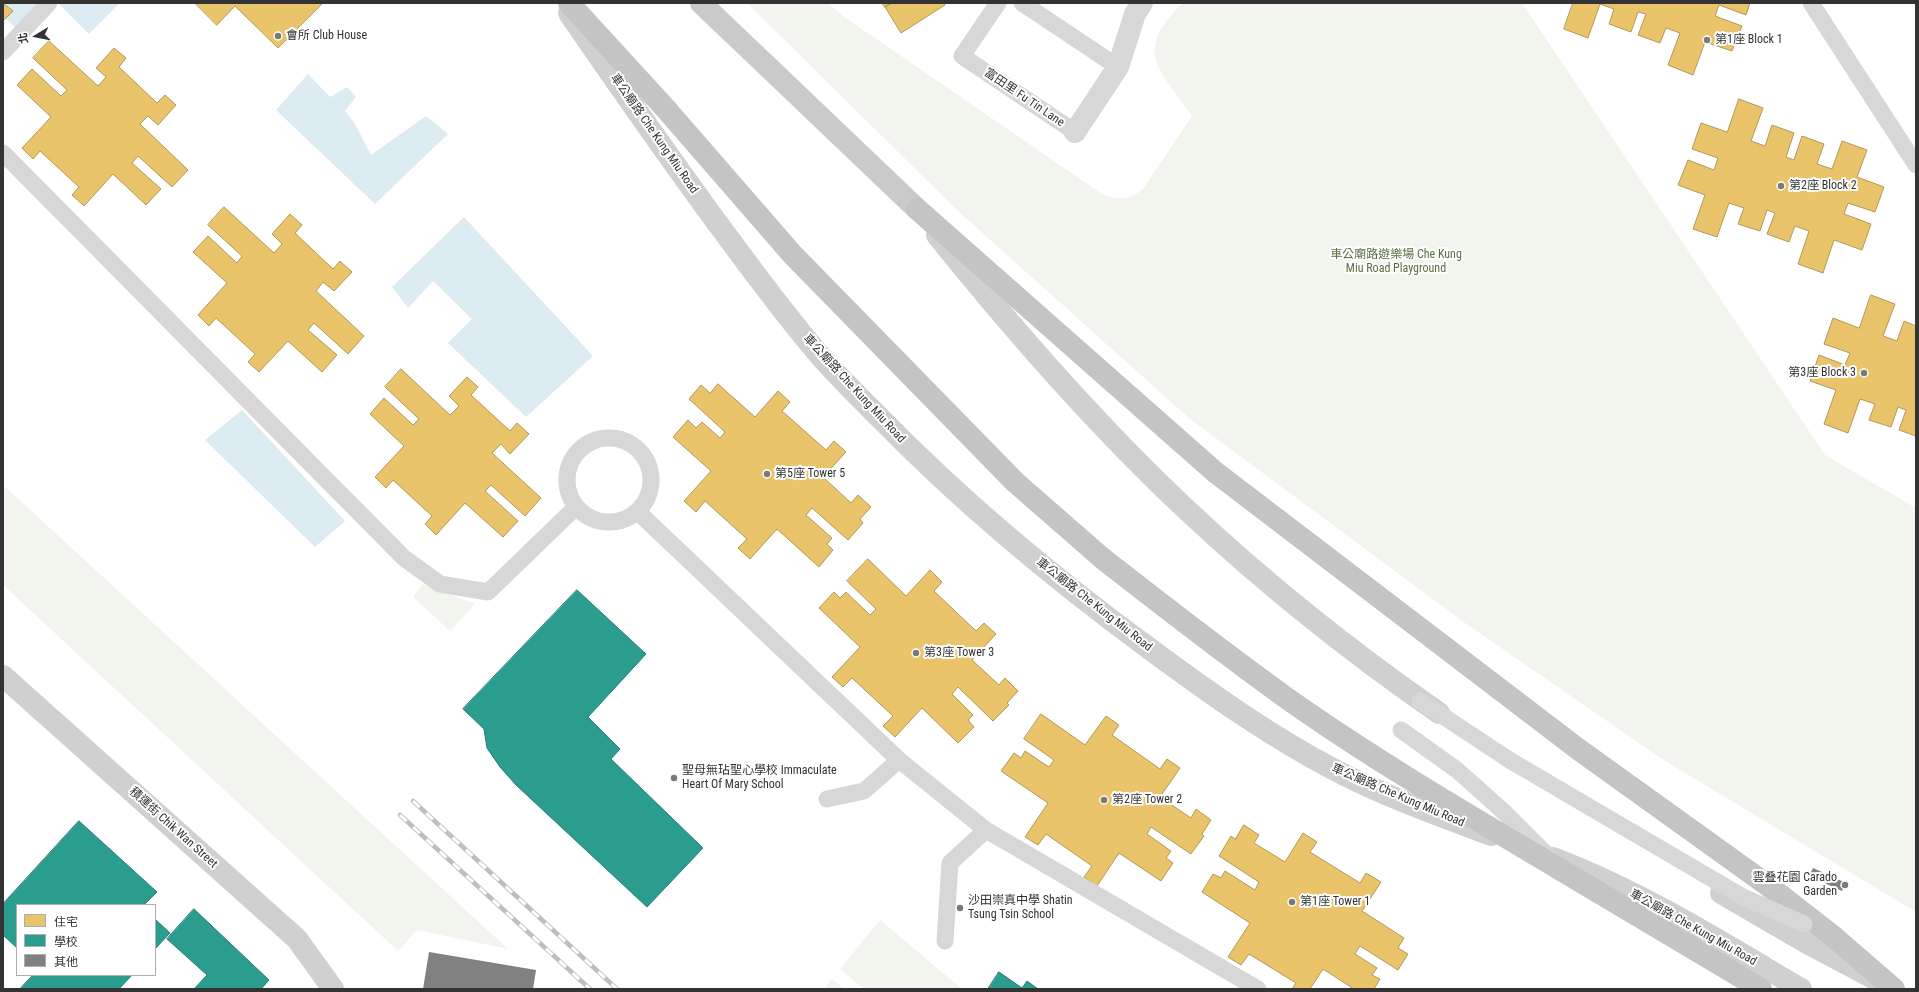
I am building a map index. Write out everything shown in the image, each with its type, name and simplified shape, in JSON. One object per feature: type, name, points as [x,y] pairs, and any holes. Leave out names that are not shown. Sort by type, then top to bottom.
[{"type":"highway","points":[[569,3],[666,109],[792,254],[1015,482],[1102,558],[1211,643],[1286,697],[1426,789],[1760,989]]},
{"type":"highway","points":[[917,210],[1215,472],[1578,749],[1766,884],[1834,937],[1895,989]]},
{"type":"main road","name":"車公廟路 Che Kung Miu Road","points":[[562,3],[689,184],[766,290],[813,348],[903,442],[960,495],[1076,593],[1200,686],[1301,752],[1336,771],[1432,813],[1572,865],[1610,882],[1801,989]]},
{"type":"main road","points":[[701,3],[917,210],[990,300],[1046,364],[1134,458],[1230,549],[1340,641],[1452,722],[1658,856],[1807,943],[1895,989]]},
{"type":"main road","name":"積運街 Chik Wan Street","points":[[3,676],[296,939],[333,989]]},
{"type":"street","name":"富田里 Fu Tin Lane","points":[[1075,132],[1118,67],[1135,14],[1142,3]]},
{"type":"lane","points":[[3,52],[49,3]]},
{"type":"lane","name":"富田里 Fu Tin Lane","points":[[998,3],[962,56],[1075,132]]},
{"type":"lane","points":[[1022,3],[1118,67]]},
{"type":"lane","points":[[1811,3],[1916,164]]},
{"type":"lane","points":[[3,153],[404,558],[440,584],[488,592],[576,507]]},
{"type":"lane","points":[[612,437],[625,440],[637,448],[646,459],[651,472],[650,487],[646,500],[637,511],[626,519],[613,522],[599,521],[587,516],[576,507],[570,495],[566,481],[568,466],[575,454],[585,444],[598,438],[612,437]]},
{"type":"lane","points":[[637,511],[899,760],[986,830],[1258,989]]},
{"type":"lane","points":[[1420,701],[1511,761],[1743,898],[1834,937]]},
{"type":"lane","points":[[1401,730],[1457,770],[1504,812],[1561,870]]},
{"type":"lane","points":[[828,799],[864,791],[899,760]]},
{"type":"lane","points":[[945,941],[950,863],[986,830]]},
{"type":"green space","name":"車公廟路遊樂場 Che Kung Miu Road Playground","points":[[747,3],[828,3],[843,16],[1102,194],[1113,198],[1123,198],[1138,193],[1143,189],[1192,116],[1170,86],[1156,61],[1155,48],[1158,35],[1167,20],[1183,3],[1522,3],[1825,455],[1916,508],[1916,912],[1665,761],[1465,623],[1190,419],[958,211]]},
{"type":"green space","points":[[3,485],[508,949],[417,930],[398,951],[3,585]]},
{"type":"green space","points":[[423,584],[475,604],[450,631],[413,597]]},
{"type":"green space","points":[[880,920],[962,989],[864,989],[840,969]]},
{"type":"green space","points":[[832,979],[844,989],[824,989]]},
{"type":"shaded area","points":[[3,3],[40,3],[16,28],[3,16]]},
{"type":"shaded area","points":[[58,3],[120,3],[89,34]]},
{"type":"shaded area","points":[[308,74],[330,97],[347,87],[356,97],[345,111],[355,124],[371,155],[426,116],[448,134],[375,204],[276,110]]},
{"type":"shaded area","points":[[464,217],[593,356],[526,417],[448,343],[472,319],[433,281],[408,308],[392,287]]},
{"type":"shaded area","points":[[242,410],[345,521],[315,547],[205,440]]},
{"type":"building: 住宅","points":[[3,3],[13,11],[3,21]]},
{"type":"building: 住宅","name":"會所 Club House","points":[[195,3],[323,3],[278,48],[235,6],[217,25]]},
{"type":"building: 住宅","points":[[882,3],[892,3],[885,7]]},
{"type":"building: 住宅","points":[[892,3],[944,3],[945,5],[901,33],[885,7]]},
{"type":"building: 住宅","name":"第1座 Block 1","points":[[1573,3],[1750,3],[1746,15],[1719,5],[1715,16],[1742,26],[1732,51],[1705,42],[1693,75],[1668,65],[1680,33],[1666,28],[1660,43],[1638,35],[1646,14],[1638,12],[1631,32],[1609,24],[1614,9],[1600,4],[1588,38],[1564,29]]},
{"type":"building: 住宅","points":[[49,41],[98,86],[106,77],[96,68],[114,48],[126,58],[119,67],[157,103],[165,95],[176,105],[158,125],[148,116],[140,124],[188,170],[172,187],[138,156],[132,163],[161,189],[146,205],[113,174],[84,206],[72,195],[79,187],[40,151],[33,159],[22,148],[51,117],[17,85],[32,69],[61,96],[67,90],[33,58]]},
{"type":"building: 住宅","name":"第2座 Block 2","points":[[1739,99],[1763,108],[1751,141],[1765,146],[1772,125],[1794,133],[1786,157],[1794,160],[1802,136],[1824,144],[1817,164],[1832,169],[1842,141],[1867,150],[1857,177],[1884,187],[1875,212],[1848,203],[1844,214],[1871,224],[1862,250],[1834,240],[1823,273],[1798,264],[1809,231],[1795,226],[1789,242],[1767,234],[1775,213],[1767,210],[1760,231],[1738,224],[1744,208],[1729,203],[1717,237],[1693,229],[1705,195],[1678,185],[1688,160],[1714,170],[1718,158],[1692,149],[1701,123],[1727,132]]},
{"type":"building: 住宅","points":[[224,207],[274,253],[282,244],[272,234],[290,214],[302,225],[295,233],[333,269],[340,261],[352,272],[334,291],[323,282],[316,291],[364,336],[348,354],[314,323],[308,330],[337,355],[322,372],[288,341],[259,372],[248,362],[255,354],[216,318],[209,326],[198,315],[227,283],[193,252],[208,236],[237,263],[242,256],[208,225]]},
{"type":"building: 住宅","name":"第3座 Block 3","points":[[1871,295],[1895,304],[1883,336],[1897,341],[1904,321],[1916,326],[1916,436],[1899,430],[1906,410],[1898,407],[1891,427],[1869,420],[1875,404],[1860,399],[1848,433],[1824,424],[1836,390],[1810,381],[1819,355],[1845,365],[1850,353],[1824,344],[1833,318],[1859,328]]},
{"type":"building: 住宅","points":[[401,369],[450,415],[459,406],[449,396],[467,377],[478,387],[471,395],[510,431],[517,423],[529,434],[510,454],[501,444],[492,453],[541,498],[525,516],[491,485],[485,491],[518,521],[503,537],[465,503],[436,535],[425,524],[432,516],[393,480],[386,488],[375,477],[404,446],[370,414],[384,398],[413,425],[419,419],[385,387]]},
{"type":"building: 住宅","name":"第5座 Tower 5","points":[[718,384],[755,417],[778,391],[790,402],[782,411],[826,450],[834,441],[846,452],[823,477],[851,503],[858,495],[871,507],[860,519],[863,523],[848,540],[812,508],[806,515],[832,538],[827,544],[833,550],[819,567],[777,529],[750,559],[738,548],[747,539],[705,501],[696,512],[684,501],[711,471],[673,437],[688,420],[696,428],[702,422],[720,438],[725,432],[689,399],[701,385],[710,393]]},
{"type":"building: 住宅","name":"第3座 Tower 3","points":[[868,559],[906,596],[930,570],[942,582],[934,591],[976,631],[984,623],[996,634],[972,660],[999,685],[1005,678],[1018,691],[1007,703],[1009,705],[993,721],[958,687],[952,694],[973,715],[968,720],[974,727],[958,743],[922,708],[895,737],[883,726],[893,716],[852,678],[843,687],[832,677],[860,647],[819,608],[834,592],[840,598],[846,592],[870,615],[876,609],[847,581]]},
{"type":"building: 住宅","name":"第2座 Tower 2","points":[[1041,714],[1085,745],[1106,716],[1119,725],[1112,735],[1160,769],[1167,759],[1180,768],[1160,797],[1191,818],[1196,809],[1211,820],[1202,834],[1204,836],[1191,854],[1151,827],[1147,834],[1171,851],[1166,858],[1173,863],[1161,881],[1119,853],[1097,886],[1084,877],[1092,866],[1046,834],[1038,845],[1025,837],[1048,803],[1001,771],[1014,753],[1021,758],[1025,751],[1049,767],[1054,760],[1024,739]]},
{"type":"building: 住宅","name":"第1座 Tower 1","points":[[1244,825],[1259,835],[1254,843],[1285,862],[1303,833],[1317,842],[1310,852],[1360,883],[1366,873],[1381,882],[1362,911],[1404,938],[1398,948],[1408,954],[1398,970],[1360,946],[1355,954],[1377,968],[1372,975],[1380,979],[1374,989],[1354,989],[1323,969],[1310,989],[1292,989],[1296,983],[1249,954],[1241,965],[1228,957],[1250,923],[1202,892],[1213,874],[1221,878],[1225,871],[1255,890],[1259,882],[1219,856],[1231,836],[1235,839]]},
{"type":"building: 學校","points":[[577,590],[646,654],[588,717],[620,749],[611,759],[703,848],[647,907],[516,785],[500,767],[487,748],[484,729],[463,709]]},
{"type":"building: 學校","points":[[79,821],[157,892],[145,904],[16,904],[16,947],[3,935],[3,904]]},
{"type":"building: 學校","points":[[194,909],[269,980],[261,989],[194,989],[207,975],[167,939]]},
{"type":"building: 學校","points":[[156,920],[170,933],[156,948]]},
{"type":"building: 學校","points":[[999,972],[1022,988],[1027,981],[1038,989],[988,989]]},
{"type":"building: 學校","points":[[32,976],[131,976],[119,989],[20,989]]},
{"type":"building: 其他","points":[[1813,868],[1846,883],[1842,891],[1809,876]]},
{"type":"building: 其他","points":[[429,952],[536,970],[533,989],[423,989]]},
{"type":"railway","points":[[413,801],[617,989]]},
{"type":"railway","points":[[400,815],[590,989]]},
{"type":"place","name":"會所 Club House","points":[[278,36]]},
{"type":"place","name":"第1座 Block 1","points":[[1707,40]]},
{"type":"place","name":"第2座 Block 2","points":[[1781,186]]},
{"type":"place","name":"第3座 Block 3","points":[[1864,373]]},
{"type":"place","name":"第5座 Tower 5","points":[[767,474]]},
{"type":"place","name":"第3座 Tower 3","points":[[916,653]]},
{"type":"place","name":"聖母無玷聖心學校 Immaculate Heart Of Mary School","points":[[674,778]]},
{"type":"place","name":"第2座 Tower 2","points":[[1104,800]]},
{"type":"place","name":"雲叠花園 Carado Garden","points":[[1845,885]]},
{"type":"place","name":"第1座 Tower 1","points":[[1292,902]]},
{"type":"place","name":"沙田崇真中學 Shatin Tsung Tsin School","points":[[960,908]]}]
